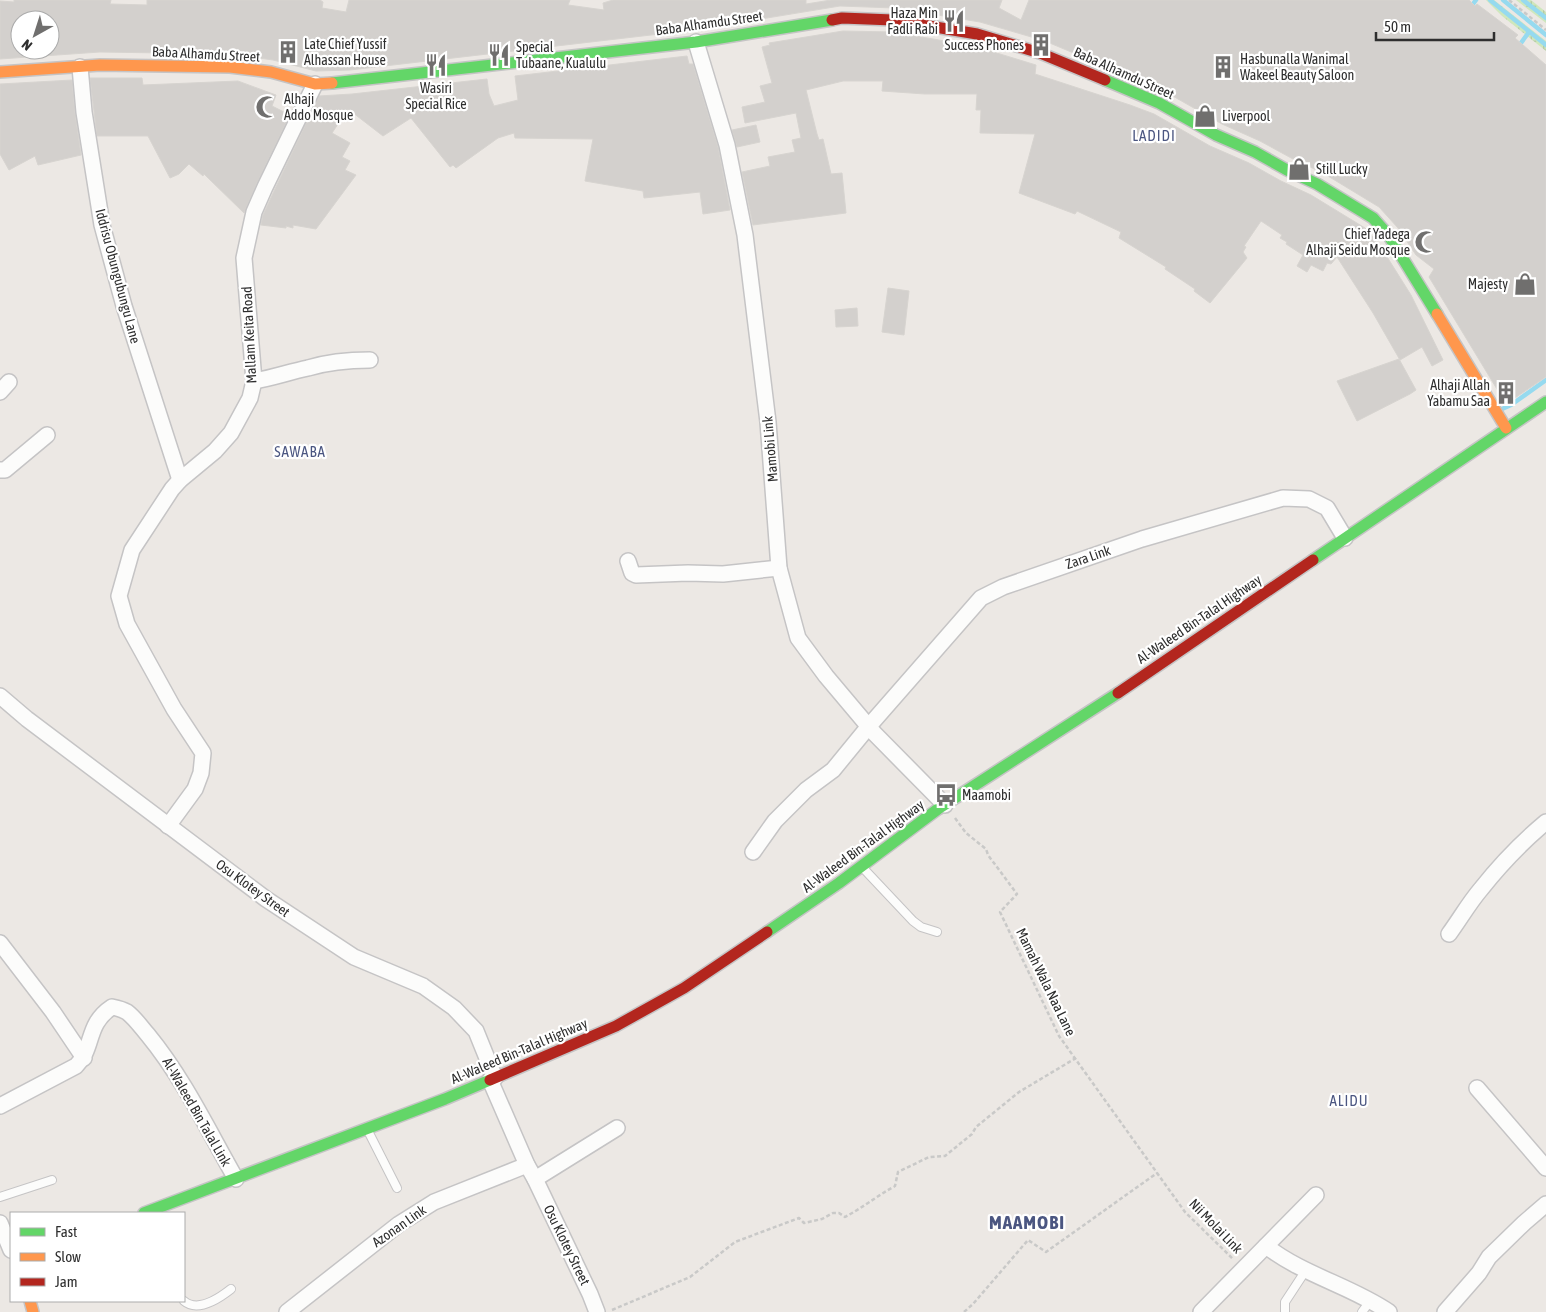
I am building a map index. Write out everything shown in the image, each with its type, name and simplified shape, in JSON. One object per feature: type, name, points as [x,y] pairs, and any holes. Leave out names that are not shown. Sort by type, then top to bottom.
[{"type":"street","name":"Baba Alhamdu Street","points":[[0,72],[80,68],[100,65],[230,67],[271,72],[315,84],[381,79],[696,42],[842,18],[903,21],[977,34],[1040,54],[1158,103],[1216,135],[1255,152],[1287,170],[1318,184],[1373,218],[1389,236],[1506,428]]},
{"type":"street","name":"Mamobi Link","points":[[696,42],[727,145],[745,235],[768,422],[779,568],[798,638],[826,676],[874,733],[945,805]]},
{"type":"street","name":"Iddrisu Obungubungu Lane","points":[[80,68],[84,112],[102,225],[124,306],[180,480]]},
{"type":"street","name":"Mallam Keita Road","points":[[168,826],[195,789],[201,773],[203,753],[174,708],[127,624],[119,596],[132,550],[155,513],[180,480],[215,451],[231,433],[250,398],[254,381],[244,258],[254,212],[315,84]]},
{"type":"street","points":[[254,381],[274,378],[309,367],[350,360],[370,360]]},
{"type":"street","name":"Al-Waleed Bin-Talal Highway","points":[[150,1212],[493,1079],[616,1026],[684,988],[861,867],[945,805],[1113,696],[1546,402]]},
{"type":"street","points":[[0,470],[5,470],[47,435]]},
{"type":"street","name":"Zara Link","points":[[753,852],[775,821],[806,790],[833,770],[981,598],[1003,586],[1142,539],[1283,498],[1309,499],[1327,508],[1345,538]]},
{"type":"street","points":[[628,561],[632,572],[636,575],[723,574],[779,568]]},
{"type":"street","name":"Osu Klotey Street","points":[[0,696],[35,725],[266,900],[354,957],[423,986],[454,1008],[476,1031],[527,1165],[590,1294],[601,1312]]},
{"type":"street","points":[[1450,934],[1493,874],[1526,839],[1546,822]]},
{"type":"street","points":[[0,944],[53,1012],[84,1058],[76,1066],[0,1106]]},
{"type":"street","name":"Al-Waleed Bin Talal Link","points":[[84,1058],[94,1025],[103,1013],[112,1008],[127,1013],[163,1054],[178,1076],[236,1179]]},
{"type":"street","points":[[1478,1088],[1511,1130],[1546,1168]]},
{"type":"street","points":[[535,1179],[617,1128]]},
{"type":"street","name":"Azonan Link","points":[[287,1312],[399,1224],[434,1202],[527,1165]]},
{"type":"street","points":[[1201,1312],[1316,1195]]},
{"type":"street","points":[[1445,1312],[1479,1273],[1494,1252],[1524,1222],[1546,1204]]},
{"type":"street","points":[[0,1223],[10,1248]]},
{"type":"street","points":[[1266,1246],[1278,1255],[1366,1306],[1390,1312]]},
{"type":"lane","points":[[861,867],[913,921],[922,927],[937,932]]},
{"type":"lane","points":[[367,1129],[397,1188]]},
{"type":"lane","points":[[0,1197],[52,1180]]},
{"type":"lane","points":[[1285,1312],[1285,1302],[1306,1270]]},
{"type":"lane","points":[[184,1302],[186,1306],[194,1311],[204,1310],[231,1289]]},
{"type":"path","points":[[1509,0],[1546,30]]},
{"type":"path","name":"Mamah Wala Naa Lane","points":[[945,805],[966,833],[986,849],[1017,894],[1000,912],[1059,1036],[1157,1172]]},
{"type":"path","points":[[601,1312],[644,1297],[690,1277],[736,1242],[762,1233],[782,1223],[799,1218],[804,1223],[822,1219],[832,1213],[839,1213],[845,1217],[895,1186],[898,1172],[929,1157],[945,1156],[972,1134],[976,1127],[1019,1092],[1076,1058]]},
{"type":"path","points":[[964,1312],[1028,1240],[1046,1252],[1157,1172]]},
{"type":"path","name":"Nii Molai Link","points":[[1157,1172],[1195,1223],[1244,1269]]},
{"type":"green space","points":[[1486,0],[1494,0],[1546,41],[1546,51],[1502,16]]},
{"type":"green space","points":[[1516,0],[1531,0],[1546,12],[1546,23]]},
{"type":"building","points":[[111,0],[110,4],[147,5],[147,0],[320,0],[323,2],[322,8],[346,12],[349,0],[570,0],[568,5],[604,10],[603,3],[613,0],[806,0],[806,4],[831,0],[1002,0],[999,8],[1021,20],[1029,0],[1469,0],[1518,35],[1515,38],[1546,65],[1546,377],[1506,404],[1429,277],[1434,269],[1416,255],[1398,228],[1379,207],[1323,173],[1222,124],[1164,91],[1045,41],[980,22],[895,8],[840,6],[694,30],[350,70],[316,71],[273,60],[230,54],[100,52],[60,55],[60,10],[10,10],[10,58],[0,59],[0,1]]},
{"type":"building","points":[[843,31],[892,32],[974,46],[1036,65],[1035,74],[1154,114],[1210,146],[1249,163],[1311,195],[1365,228],[1379,244],[1411,295],[1443,360],[1432,366],[1422,347],[1400,360],[1337,257],[1331,264],[1327,263],[1323,271],[1311,265],[1307,272],[1297,266],[1303,255],[1286,244],[1287,242],[1280,238],[1282,235],[1261,221],[1244,246],[1246,247],[1243,252],[1247,258],[1210,303],[1194,291],[1195,289],[1165,269],[1166,267],[1119,238],[1121,232],[1077,211],[1075,214],[1019,193],[1035,134],[980,133],[981,110],[976,110],[977,94],[925,94],[882,91],[883,81],[843,81],[806,90],[819,140],[823,139],[831,174],[842,173],[846,213],[753,225],[742,172],[770,166],[768,157],[795,152],[792,140],[801,138],[796,113],[745,123],[742,107],[765,102],[760,86],[772,83],[762,47],[770,45],[769,43]]},
{"type":"building","points":[[687,56],[689,64],[693,64],[718,147],[730,210],[703,214],[700,192],[644,198],[643,191],[585,181],[593,139],[515,138],[514,133],[498,138],[456,168],[453,165],[450,167],[411,118],[383,136],[348,109],[332,133],[350,143],[342,157],[350,161],[345,170],[356,175],[316,229],[293,225],[293,228],[286,226],[286,228],[261,225],[263,215],[319,96],[487,79],[489,94],[494,106],[518,100],[515,76]]},
{"type":"building","points":[[90,78],[142,78],[143,85],[238,81],[276,95],[272,106],[290,115],[244,213],[204,174],[203,176],[189,164],[179,174],[170,178],[148,136],[97,136]]},
{"type":"building","points":[[72,80],[81,155],[38,165],[35,156],[9,170],[0,154],[0,84]]},
{"type":"building","points":[[756,125],[760,142],[737,147],[732,130]]},
{"type":"building","points":[[888,288],[909,291],[904,335],[882,332]]},
{"type":"building","points":[[857,308],[858,326],[836,327],[835,310]]},
{"type":"building","points":[[1399,359],[1416,390],[1357,421],[1337,381]]},
{"type":"waterway","points":[[1470,8],[1476,0]]},
{"type":"waterway","points":[[1490,0],[1546,45]]},
{"type":"waterway","points":[[1503,0],[1546,35]]},
{"type":"waterway","points":[[1523,0],[1546,18]]},
{"type":"waterway","points":[[1518,47],[1529,32]]},
{"type":"waterway","points":[[1502,409],[1511,405],[1546,380]]},
{"type":"traffic: fast","points":[[332,83],[696,42],[832,20]]},
{"type":"traffic: fast","points":[[1105,80],[1159,103],[1216,135],[1255,152],[1317,184],[1373,218],[1389,236],[1437,314]]},
{"type":"traffic: fast","points":[[1313,560],[1546,402]]},
{"type":"traffic: fast","points":[[767,932],[839,883],[938,809],[1118,693]]},
{"type":"traffic: fast","points":[[147,1212],[445,1099],[490,1080]]},
{"type":"traffic: slow","points":[[0,72],[100,65],[230,67],[271,72],[315,84],[332,83]]},
{"type":"traffic: slow","points":[[1437,314],[1506,428]]},
{"type":"traffic: slow","points":[[30,1302],[33,1312]]},
{"type":"traffic: jam","points":[[832,20],[842,18],[893,20],[977,34],[1040,53],[1105,80]]},
{"type":"traffic: jam","points":[[1118,693],[1313,560]]},
{"type":"traffic: jam","points":[[490,1080],[616,1026],[684,988],[767,932]]},
{"type":"place","name":"Haza Min Fadli Rabi","points":[[954,21]]},
{"type":"place","name":"Success Phones","points":[[1041,45]]},
{"type":"place","name":"Late Chief Yussif Alhassan House","points":[[288,52]]},
{"type":"place","name":"Special Tubaane, Kualulu","points":[[499,55]]},
{"type":"place","name":"Wasiri Special Rice","points":[[436,65]]},
{"type":"place","name":"Hasbunalla Wanimal Wakeel Beauty Saloon","points":[[1223,67]]},
{"type":"place","name":"Alhaji Addo Mosque","points":[[267,107]]},
{"type":"place","name":"Liverpool","points":[[1205,116]]},
{"type":"place","name":"Still Lucky","points":[[1299,169]]},
{"type":"place","name":"Chief Yadega Alhaji Seidu Mosque","points":[[1426,242]]},
{"type":"place","name":"Majesty","points":[[1525,284]]},
{"type":"place","name":"Alhaji Allah Yabamu Saa","points":[[1506,393]]},
{"type":"place","name":"Maamobi","points":[[946,795]]},
{"type":"district","name":"LADIDI","points":[[1154,136]]},
{"type":"district","name":"SAWABA","points":[[300,452]]},
{"type":"district","name":"ALIDU","points":[[1349,1101]]},
{"type":"district","name":"MAAMOBI","points":[[1027,1222]]}]
